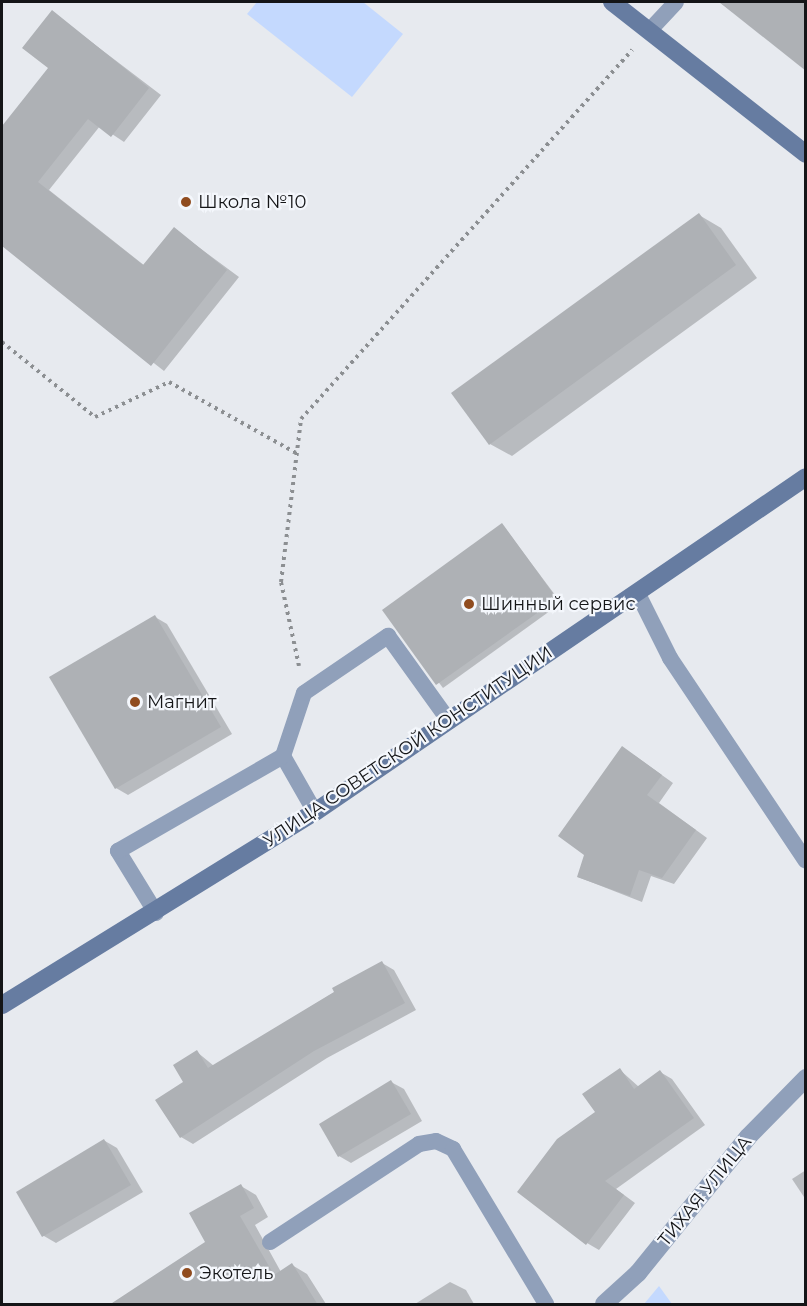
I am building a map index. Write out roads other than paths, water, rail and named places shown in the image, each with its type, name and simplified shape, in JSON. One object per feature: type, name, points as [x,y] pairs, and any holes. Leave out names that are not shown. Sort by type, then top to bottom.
[{"type":"street","points":[[612,2],[806,154]]},
{"type":"street","name":"УЛИЦА СОВЕТСКОЙ КОНСТИТУЦИИ","points":[[2,1005],[156,913],[315,812],[806,477]]},
{"type":"street","name":"ТИХАЯ УЛИЦА","points":[[604,1305],[638,1273],[748,1137],[806,1078]]},
{"type":"lane","points":[[650,30],[676,2]]},
{"type":"lane","points":[[638,592],[670,658],[806,861]]},
{"type":"lane","points":[[156,913],[118,851],[283,756],[304,693],[388,636],[449,721]]},
{"type":"lane","points":[[283,756],[315,812]]},
{"type":"lane","points":[[270,1242],[419,1143],[436,1141],[453,1149],[546,1305]]},
{"type":"place","name":"Школа №10","points":[[186,202]]},
{"type":"place","name":"Шинный сервис","points":[[469,604]]},
{"type":"place","name":"Магнит","points":[[135,702]]},
{"type":"place","name":"Экотель","points":[[187,1273]]}]
